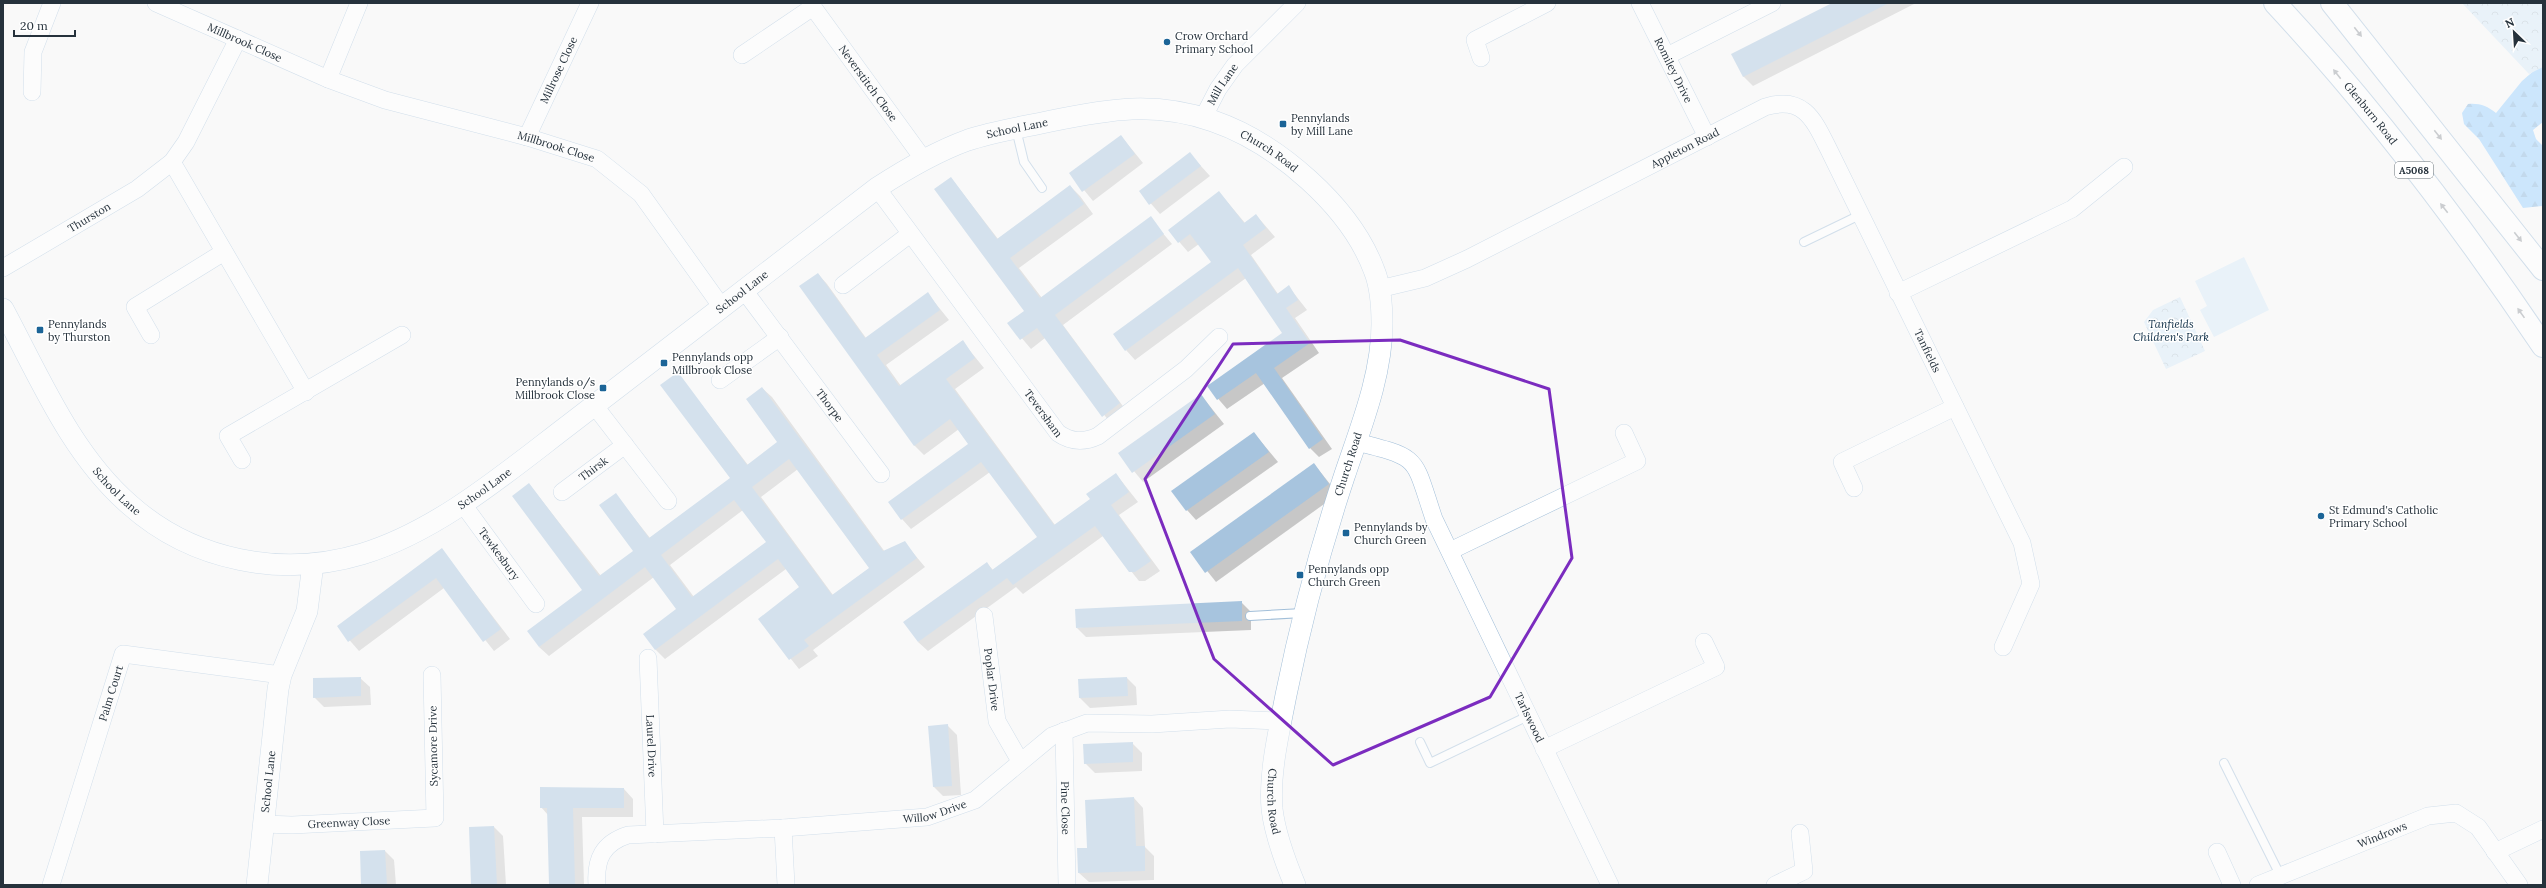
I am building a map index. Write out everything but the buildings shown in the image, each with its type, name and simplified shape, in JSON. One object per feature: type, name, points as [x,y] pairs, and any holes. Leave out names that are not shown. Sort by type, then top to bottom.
[{"type":"main road","name":"Glenburn Road","points":[[2275,3],[2321,53],[2468,238],[2543,346]]},
{"type":"main road","points":[[2332,3],[2543,269]]},
{"type":"street","points":[[32,92],[33,52],[52,3]]},
{"type":"street","points":[[328,79],[359,3]]},
{"type":"street","name":"Millrose Close","points":[[527,137],[590,3]]},
{"type":"street","name":"Mill Lane","points":[[1203,118],[1218,89],[1235,64],[1297,3]]},
{"type":"street","points":[[1481,58],[1475,40],[1547,3]]},
{"type":"street","name":"Romiley Drive","points":[[1640,3],[1707,137]]},
{"type":"street","points":[[1667,56],[1772,3]]},
{"type":"street","name":"Millbrook Close","points":[[160,4],[328,79],[386,100],[527,137],[597,159],[641,194],[721,306]]},
{"type":"street","name":"Neverstitch Close","points":[[742,55],[811,5],[924,160]]},
{"type":"street","name":"Thurston","points":[[3,268],[138,189],[172,162],[190,135],[238,38]]},
{"type":"street","name":"Appleton Road","points":[[1379,289],[1425,278],[1460,262],[1765,107],[1782,103],[1799,107],[1815,122],[1862,214],[1898,293]]},
{"type":"street","name":"School Lane","points":[[3,309],[59,414],[79,446],[114,490],[132,507],[181,540],[208,551],[240,560],[275,565],[313,564],[361,554],[432,524],[594,405],[743,289],[877,188],[924,160],[971,140],[1016,129],[1124,108],[1159,108],[1203,118]]},
{"type":"street","name":"Church Road","points":[[1203,118],[1226,126],[1267,148],[1304,176],[1325,196],[1340,214],[1367,254],[1379,289],[1382,328],[1380,349],[1372,389],[1304,613],[1281,721],[1271,784],[1273,812],[1278,837],[1295,885]]},
{"type":"street","points":[[172,162],[306,392]]},
{"type":"street","points":[[1898,293],[2072,209],[2124,167]]},
{"type":"street","name":"Teversham","points":[[877,188],[1058,433],[1066,438],[1080,441],[1098,436],[1186,369],[1219,337]]},
{"type":"street","points":[[843,285],[910,234]]},
{"type":"street","points":[[152,335],[135,307],[224,252]]},
{"type":"street","name":"Thorpe","points":[[743,289],[882,474]]},
{"type":"street","name":"Tanfields","points":[[1898,293],[1956,407],[2022,543],[2031,584],[2003,648]]},
{"type":"street","points":[[242,460],[228,436],[402,336]]},
{"type":"street","points":[[720,380],[780,337]]},
{"type":"street","points":[[594,405],[668,501]]},
{"type":"street","points":[[1854,488],[1842,462],[1956,407]]},
{"type":"street","points":[[1450,551],[1637,461],[1624,432]]},
{"type":"street","name":"Tarlswood","points":[[1356,442],[1397,452],[1414,464],[1418,470],[1434,519],[1610,885]]},
{"type":"street","name":"Thirsk","points":[[562,492],[625,445]]},
{"type":"street","name":"Tewkesbury","points":[[462,503],[536,604]]},
{"type":"street","name":"School Lane","points":[[257,885],[274,708],[281,675],[307,611],[313,564]]},
{"type":"street","name":"Poplar Drive","points":[[984,616],[997,721],[1020,761]]},
{"type":"street","points":[[1544,749],[1716,667],[1704,642]]},
{"type":"street","name":"Palm Court","points":[[52,885],[123,654],[281,675]]},
{"type":"street","name":"Laurel Drive","points":[[648,658],[655,834]]},
{"type":"street","name":"Sycamore Drive","points":[[432,674],[435,818]]},
{"type":"street","name":"Willow Drive","points":[[597,885],[598,865],[608,845],[628,835],[783,828],[927,817],[975,800],[1020,761],[1052,736],[1087,723],[1152,724],[1230,719],[1281,721]]},
{"type":"street","name":"Pine Close","points":[[1064,731],[1068,885]]},
{"type":"street","name":"Windrows","points":[[2258,885],[2428,816],[2456,813],[2478,828],[2519,885]]},
{"type":"street","name":"Greenway Close","points":[[263,824],[292,825],[435,818]]},
{"type":"street","points":[[783,828],[786,885]]},
{"type":"street","points":[[2495,852],[2543,829]]},
{"type":"street","points":[[1775,885],[1804,871],[1800,833]]},
{"type":"street","points":[[2217,852],[2232,885]]},
{"type":"lane","points":[[1016,129],[1024,162],[1042,188]]},
{"type":"lane","points":[[1804,242],[1862,214]]},
{"type":"lane","points":[[1250,616],[1304,613]]},
{"type":"lane","points":[[1420,742],[1430,763],[1528,716]]},
{"type":"lane","points":[[2224,763],[2280,876]]},
{"type":"highlighted area","points":[[1400,340],[1549,389],[1572,558],[1490,697],[1333,765],[1214,659],[1145,479],[1233,344]]},
{"type":"green space","points":[[2462,3],[2543,3],[2543,67],[2529,74]]},
{"type":"green space","points":[[2543,63],[2543,122],[2533,130],[2536,139],[2543,146],[2543,206],[2523,208],[2479,139],[2464,124],[2462,113],[2468,104],[2476,104],[2490,108],[2496,113],[2522,81]]},
{"type":"green space","points":[[2244,257],[2269,310],[2214,337],[2200,310],[2207,306],[2195,281]]},
{"type":"green space","name":"Tanfields Children's Park","points":[[2180,297],[2205,351],[2166,369],[2144,322],[2153,310]]},
{"type":"place","name":"Crow Orchard Primary School","points":[[1167,42]]},
{"type":"place","name":"Pennylands by Mill Lane","points":[[1283,124]]},
{"type":"place","name":"Pennylands by Thurston","points":[[40,330]]},
{"type":"place","name":"Pennylands opp Millbrook Close","points":[[664,363]]},
{"type":"place","name":"Pennylands o/s Millbrook Close","points":[[603,388]]},
{"type":"place","name":"St Edmund's Catholic Primary School","points":[[2321,516]]},
{"type":"place","name":"Pennylands by Church Green","points":[[1346,533]]},
{"type":"place","name":"Pennylands opp Church Green","points":[[1300,575]]}]
